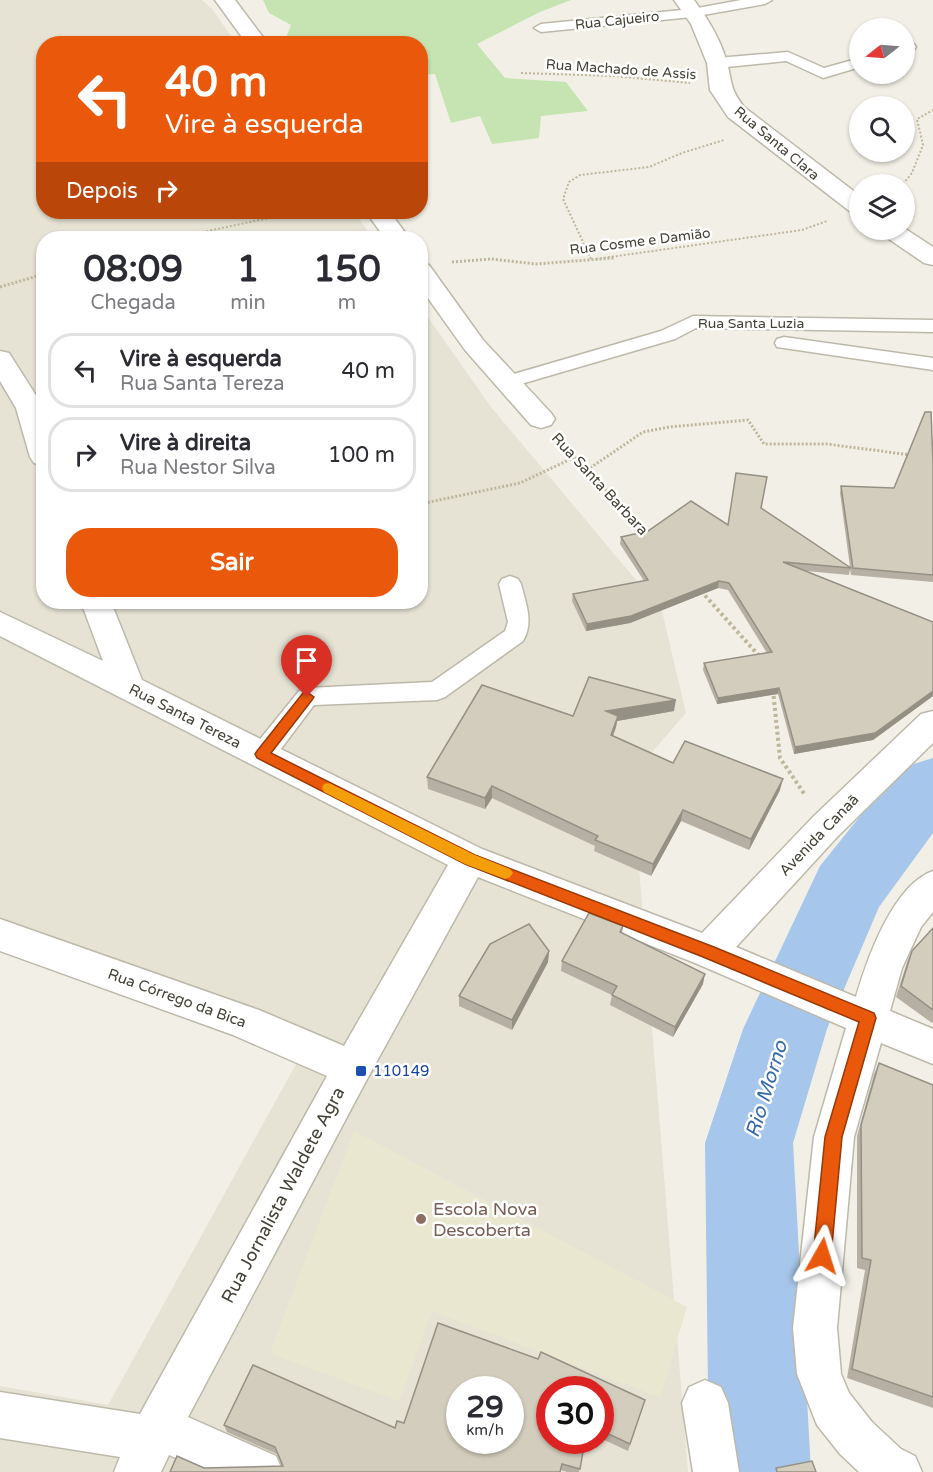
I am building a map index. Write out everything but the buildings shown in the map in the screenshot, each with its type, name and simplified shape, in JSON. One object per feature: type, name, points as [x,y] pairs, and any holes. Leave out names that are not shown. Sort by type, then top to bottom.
[{"type":"street","points":[[225,0],[252,36]]},
{"type":"street","name":"Rua Santa Clara","points":[[688,6],[701,24],[717,63],[721,86],[736,112],[849,200]]},
{"type":"street","points":[[906,240],[933,258]]},
{"type":"street","name":"Rua Santa Barbara","points":[[432,266],[474,345],[541,419]]},
{"type":"street","points":[[0,359],[30,408],[36,429]]},
{"type":"street","points":[[99,609],[129,688]]},
{"type":"street","name":"Rua Santa Tereza","points":[[0,623],[470,860],[715,955],[933,1047]]},
{"type":"street","name":"Avenida Canaã","points":[[715,955],[826,826],[933,723]]},
{"type":"street","name":"Rua Jornalista Waldete Agra","points":[[149,1446],[352,1068],[470,860]]},
{"type":"street","points":[[892,1468],[856,1438],[833,1409],[819,1374],[815,1328],[834,1137],[854,1013],[883,968],[907,917],[933,886]]},
{"type":"street","name":"Rua Córrego da Bica","points":[[0,935],[245,1022],[352,1068]]},
{"type":"street","points":[[705,1403],[716,1472]]},
{"type":"street","points":[[0,1414],[260,1472]]},
{"type":"lane","name":"Rua Cajueiro","points":[[541,28],[688,6],[765,0]]},
{"type":"lane","points":[[717,63],[788,56],[823,73],[849,65]]},
{"type":"lane","name":"Rua Santa Luzia","points":[[507,382],[668,334],[693,322],[933,326]]},
{"type":"lane","points":[[784,343],[933,364]]},
{"type":"lane","points":[[262,754],[307,697],[437,691],[515,635],[519,622],[510,584]]},
{"type":"path","name":"Rua Machado de Assis","points":[[521,73],[613,76],[721,86]]},
{"type":"path","points":[[911,174],[923,145],[917,119],[933,110]]},
{"type":"path","points":[[591,259],[563,199],[569,182],[580,176],[602,171],[649,167],[682,153],[759,130]]},
{"type":"path","points":[[208,231],[264,219]]},
{"type":"path","name":"Rua Cosme e Damião","points":[[432,266],[491,259],[536,264],[591,259],[802,230],[831,220]]},
{"type":"path","points":[[0,286],[36,276]]},
{"type":"path","name":"Rua Santa Barbara","points":[[541,419],[649,536]]},
{"type":"path","points":[[587,470],[643,432],[669,427],[748,420],[764,444],[826,444],[921,456]]},
{"type":"path","points":[[428,502],[520,483],[575,457]]},
{"type":"path","points":[[698,588],[764,663]]},
{"type":"path","points":[[772,682],[780,758],[826,826]]},
{"type":"shaded area","points":[[0,0],[202,0],[212,9],[231,36],[36,36],[36,219],[359,219],[368,231],[36,231],[36,609],[428,609],[428,317],[491,407],[662,611],[686,713],[641,765],[639,867],[688,1472],[0,1472],[0,1386],[108,1405],[301,1055],[0,947]]},
{"type":"shaded area","name":"Escola Nova Descoberta","points":[[354,1131],[687,1307],[660,1397],[614,1380],[614,1376],[604,1376],[432,1311],[399,1401],[270,1353]]},
{"type":"green space","points":[[263,0],[571,0],[540,12],[477,44],[505,78],[566,82],[588,111],[541,116],[539,138],[492,144],[480,116],[451,123],[435,74],[428,74],[428,36],[287,36],[291,25],[269,13]]},
{"type":"waterway","name":"Rio Morno","points":[[760,1472],[749,1143],[785,1029],[848,889],[908,810],[933,787]]},
{"type":"slow traffic","points":[[329,788],[470,860],[505,873]]},
{"type":"place","name":"110149","points":[[361,1071]]},
{"type":"place","name":"Escola Nova Descoberta","points":[[421,1219]]},
{"type":"route","points":[[307,697],[262,754],[470,860],[708,952],[868,1018],[834,1137],[822,1256]]}]
